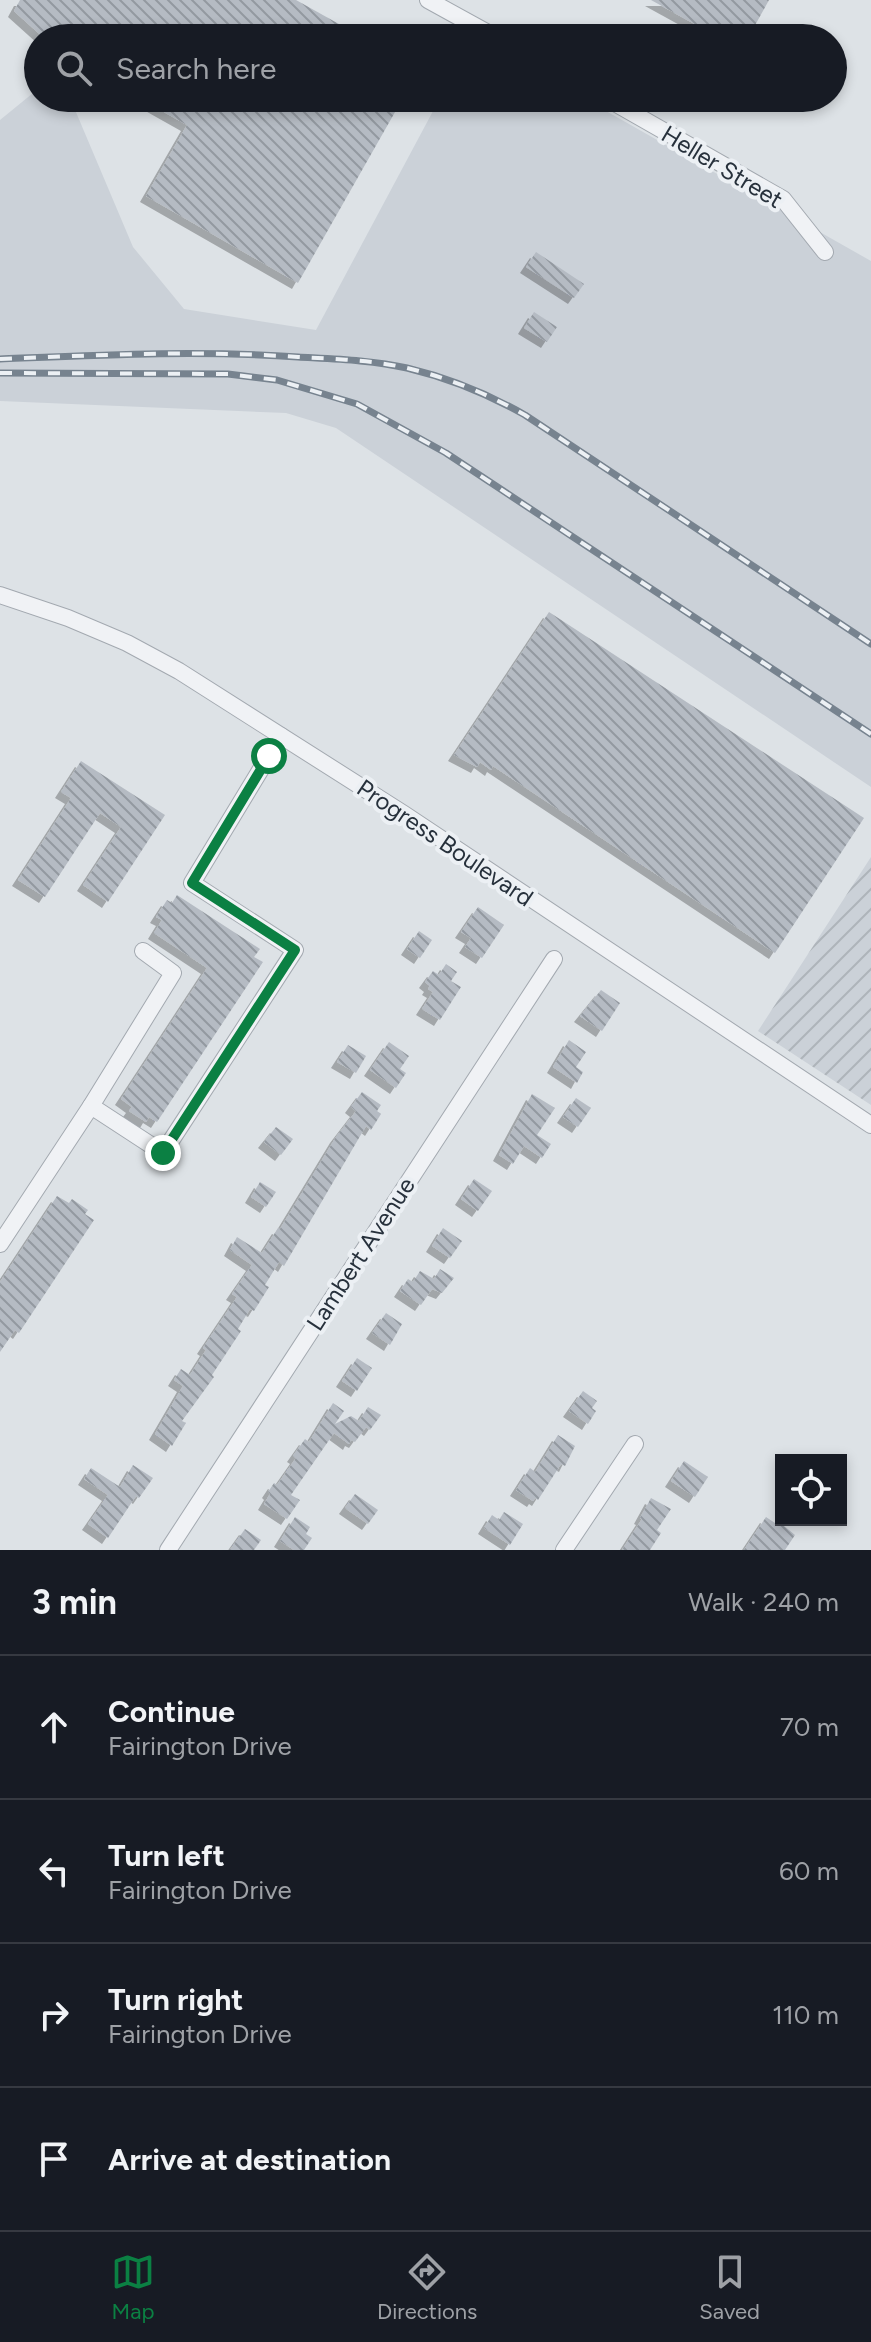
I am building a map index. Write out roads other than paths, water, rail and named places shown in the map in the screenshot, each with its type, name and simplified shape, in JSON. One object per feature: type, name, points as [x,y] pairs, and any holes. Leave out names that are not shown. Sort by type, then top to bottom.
[{"type":"street","points":[[428,0],[472,24]]},
{"type":"street","name":"Heller Street","points":[[631,112],[783,199],[825,252]]},
{"type":"street","name":"Progress Boulevard","points":[[0,595],[68,618],[127,643],[179,671],[404,814],[871,1125]]},
{"type":"street","points":[[91,1106],[163,1153],[295,950],[192,883],[281,736]]},
{"type":"street","points":[[0,1244],[91,1106],[173,973],[143,951]]},
{"type":"street","name":"Lambert Avenue","points":[[168,1550],[554,959]]},
{"type":"street","points":[[564,1550],[635,1444]]},
{"type":"railway","points":[[0,359],[149,354],[261,355],[380,363],[438,377],[525,415],[871,644]]},
{"type":"railway","points":[[0,373],[228,374],[277,380],[357,404],[446,453],[871,734]]}]
